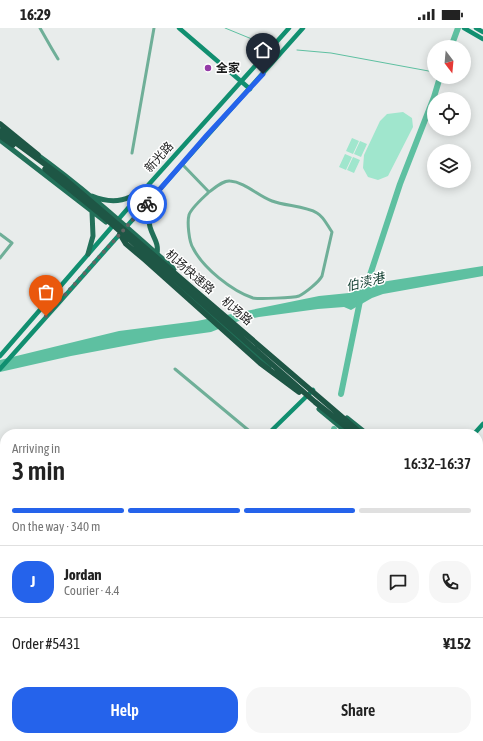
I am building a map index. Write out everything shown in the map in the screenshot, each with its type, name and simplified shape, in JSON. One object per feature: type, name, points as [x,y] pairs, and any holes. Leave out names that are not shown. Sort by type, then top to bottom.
[{"type":"highway","points":[[0,124],[65,179]]},
{"type":"highway","name":"机场快速路","points":[[0,131],[65,179],[356,429]]},
{"type":"highway","name":"机场快速路","points":[[0,136],[63,182],[314,402],[348,429]]},
{"type":"highway","points":[[120,234],[126,244],[260,363],[288,385],[314,402]]},
{"type":"main road","points":[[179,28],[250,89]]},
{"type":"main road","name":"新光路","points":[[2,354],[118,219],[288,28]]},
{"type":"main road","name":"新光路","points":[[0,369],[303,28]]},
{"type":"main road","points":[[476,28],[483,32]]},
{"type":"main road","points":[[466,29],[483,38]]},
{"type":"main road","name":"机场路","points":[[0,128],[57,168],[118,219],[313,390],[361,429]]},
{"type":"main road","name":"机场路","points":[[0,140],[112,227],[286,382],[343,429]]},
{"type":"main road","points":[[87,194],[97,198],[117,201],[130,197],[138,192],[142,192]]},
{"type":"main road","points":[[156,194],[151,205],[149,221],[150,228],[158,246],[157,254]]},
{"type":"main road","points":[[88,254],[93,236],[92,212]]},
{"type":"main road","points":[[88,254],[92,252],[95,253],[97,260]]},
{"type":"main road","points":[[273,429],[313,390]]},
{"type":"street","points":[[40,28],[58,59]]},
{"type":"street","points":[[132,153],[154,28]]},
{"type":"street","points":[[182,164],[209,192]]},
{"type":"street","points":[[229,180],[237,182],[262,197],[274,202],[315,212],[322,216],[332,232],[320,281],[298,296],[255,298],[238,292],[222,280],[202,261],[192,247],[188,222],[189,213],[209,192],[229,180]]},
{"type":"street","points":[[0,234],[12,243],[0,258]]},
{"type":"street","points":[[175,368],[247,429]]},
{"type":"shaded area","points":[[403,112],[412,118],[413,127],[388,176],[378,180],[368,177],[363,168],[364,155],[380,121],[387,114]]},
{"type":"shaded area","points":[[352,138],[359,141],[353,154],[346,151]]},
{"type":"shaded area","points":[[360,141],[367,144],[361,157],[354,154]]},
{"type":"shaded area","points":[[345,154],[352,157],[346,170],[339,167]]},
{"type":"shaded area","points":[[353,157],[360,160],[354,173],[347,170]]},
{"type":"shaded area","points":[[483,266],[483,276],[383,294],[372,298],[351,310],[344,307],[259,317],[239,321],[211,332],[161,339],[71,356],[0,372],[0,360],[119,331],[197,321],[319,296],[349,293],[362,284]]},
{"type":"waterway","points":[[225,28],[264,44]]},
{"type":"waterway","points":[[454,40],[458,28]]},
{"type":"waterway","points":[[297,50],[331,53],[427,71]]},
{"type":"waterway","name":"伯渎港","points":[[341,394],[361,296],[370,275],[400,184],[438,84]]},
{"type":"way so far","points":[[46,316],[147,204]]},
{"type":"place","name":"全家","points":[[208,68]]},
{"type":"route","points":[[147,204],[263,74]]}]
